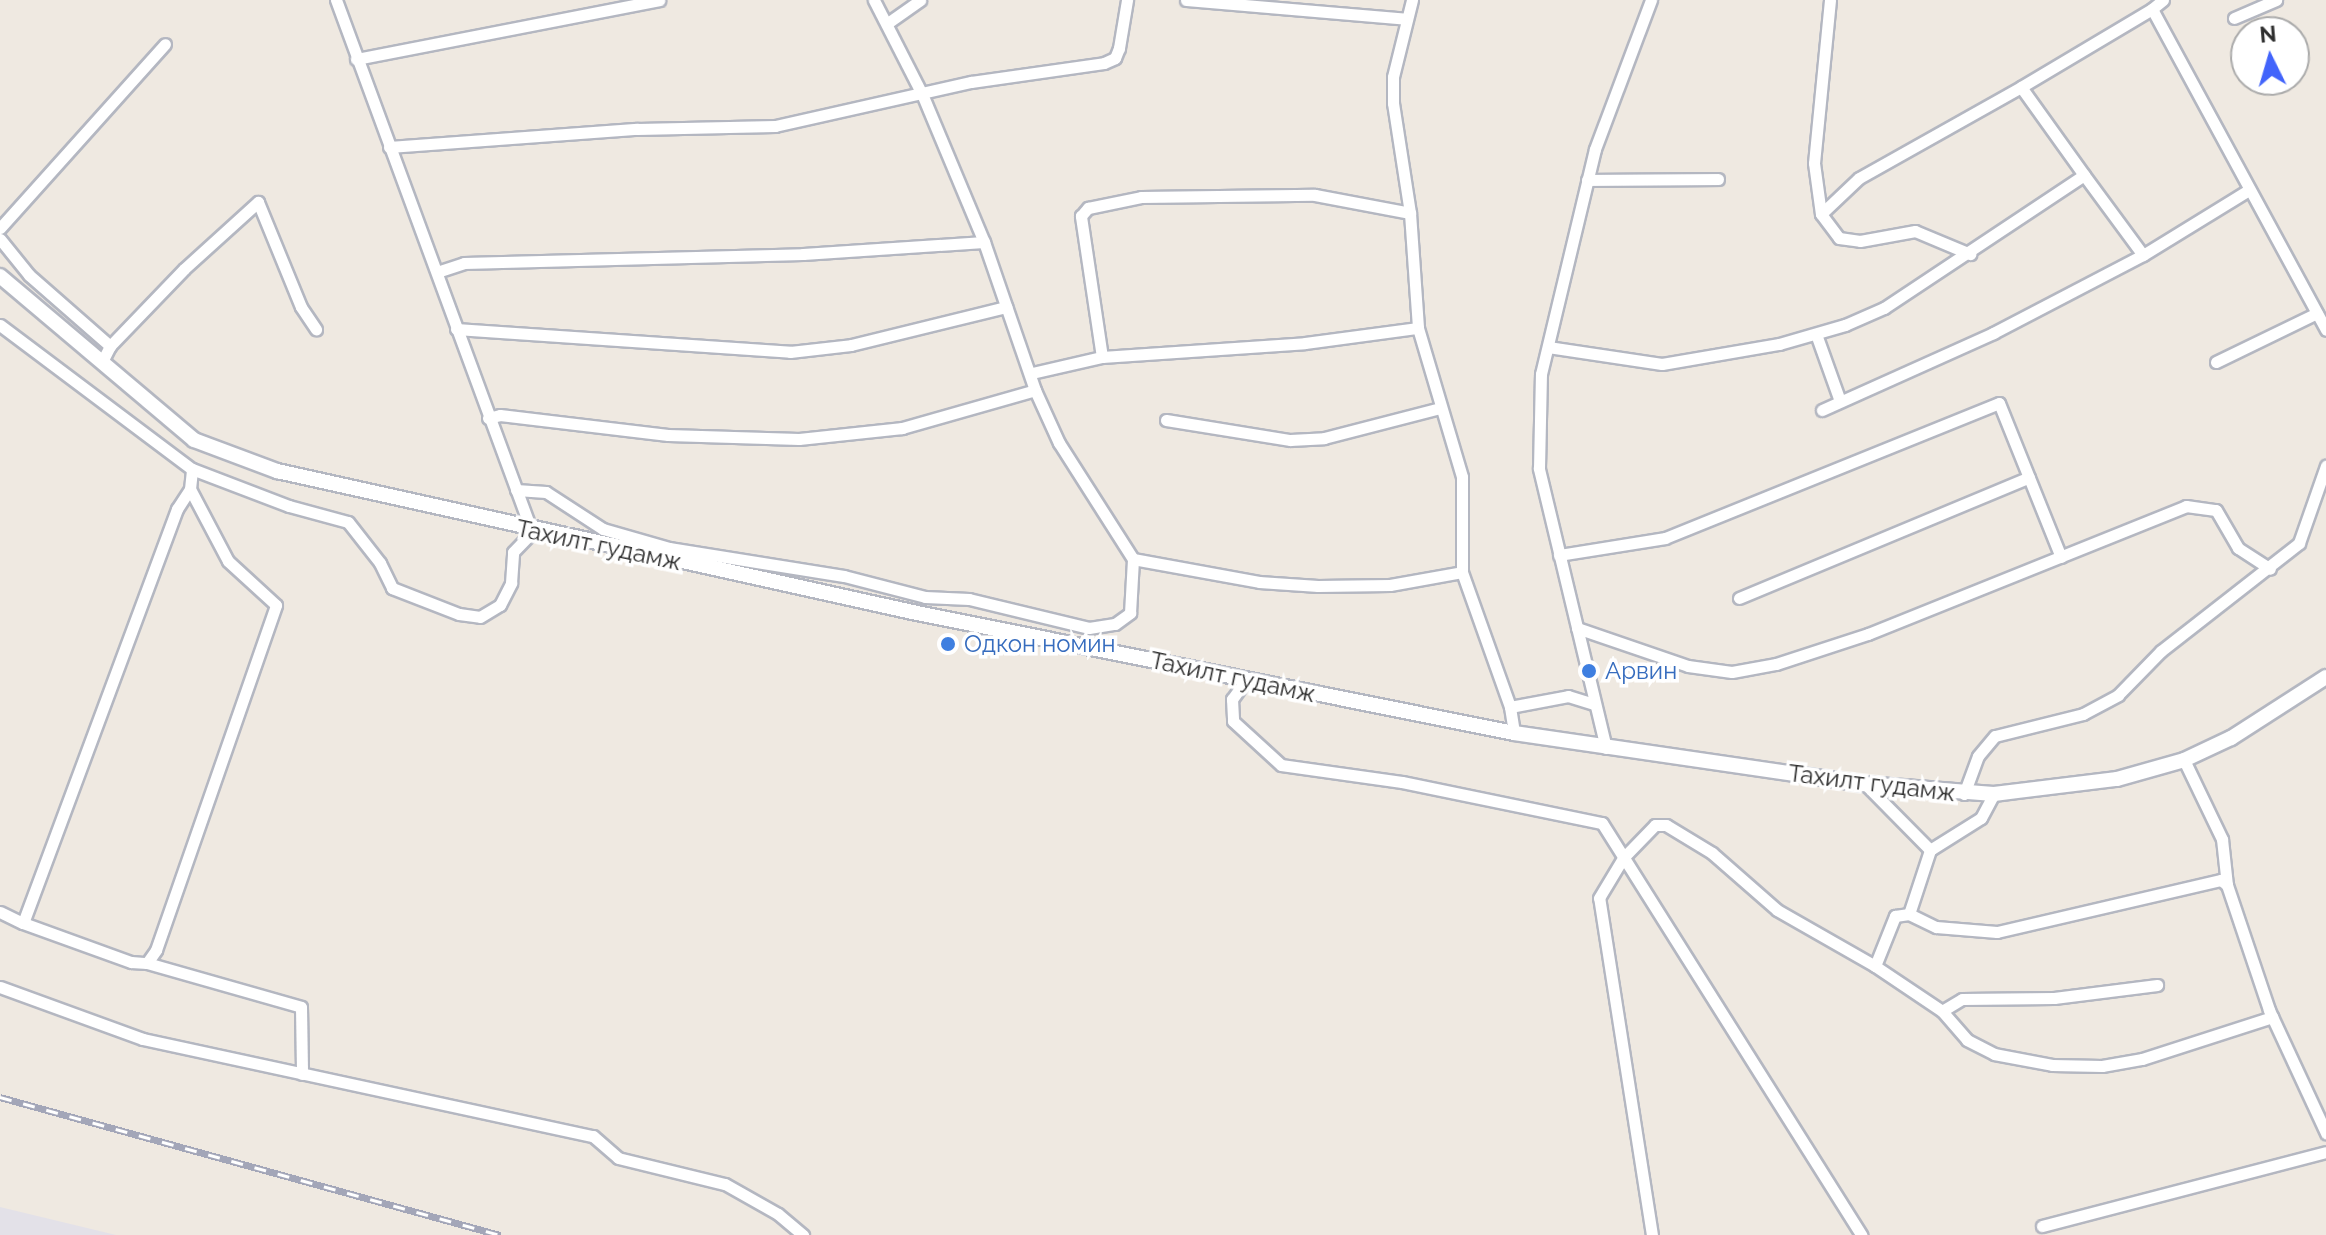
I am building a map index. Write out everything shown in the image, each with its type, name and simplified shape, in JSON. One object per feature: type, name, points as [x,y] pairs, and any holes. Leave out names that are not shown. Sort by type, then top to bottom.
[{"type":"main road","name":"Тахилт гудамж","points":[[0,276],[194,440],[277,471],[532,532],[1514,733],[1865,784],[1994,794],[2117,779],[2184,760],[2231,738],[2326,677]]},
{"type":"street","points":[[0,325],[192,469],[289,506],[348,522],[380,563],[392,588],[459,614],[480,617],[500,605],[511,583],[513,552],[532,532],[336,0]]},
{"type":"street","points":[[356,59],[659,0]]},
{"type":"street","points":[[516,490],[546,492],[603,529],[669,548],[831,573],[925,597],[969,599],[1089,628],[1115,624],[1130,613],[1133,559],[1059,443],[1035,390],[1032,373],[984,242],[922,94],[889,22],[874,0]]},
{"type":"street","points":[[889,22],[920,0]]},
{"type":"street","points":[[389,147],[637,129],[775,126],[922,94],[1104,63],[1115,58],[1119,48],[1127,0]]},
{"type":"street","points":[[1186,0],[1406,19]]},
{"type":"street","points":[[1412,0],[1406,19],[1393,103],[1410,213],[1418,328],[1462,477],[1462,572],[1510,707],[1514,733]]},
{"type":"street","points":[[1606,748],[1539,468],[1541,374],[1587,180],[1651,0]]},
{"type":"street","points":[[1830,0],[1814,163],[1821,214],[1839,238],[1860,241],[1915,231],[1970,254]]},
{"type":"street","points":[[1821,214],[1859,178],[2021,87],[2163,0]]},
{"type":"street","points":[[2239,16],[2276,0]]},
{"type":"street","points":[[2152,9],[2247,191],[2326,330]]},
{"type":"street","points":[[0,228],[165,44]]},
{"type":"street","points":[[2021,87],[2143,255]]},
{"type":"street","points":[[1548,347],[1662,364],[1816,334],[1884,308],[1970,254],[2084,175]]},
{"type":"street","points":[[1587,180],[1718,179]]},
{"type":"street","points":[[1822,410],[1885,386],[2143,255],[2247,191]]},
{"type":"street","points":[[1102,357],[1081,216],[1088,208],[1141,197],[1288,194],[1410,213]]},
{"type":"street","points":[[102,362],[110,346],[184,269],[258,202],[301,307],[316,329]]},
{"type":"street","points":[[0,239],[29,275],[110,346]]},
{"type":"street","points":[[437,272],[464,263],[803,254],[984,242]]},
{"type":"street","points":[[456,329],[790,352],[851,345],[1006,307]]},
{"type":"street","points":[[2216,362],[2317,313]]},
{"type":"street","points":[[1032,373],[1102,357],[1305,343],[1418,328]]},
{"type":"street","points":[[1816,334],[1840,401]]},
{"type":"street","points":[[488,418],[500,415],[668,435],[799,439],[902,428],[1035,390]]},
{"type":"street","points":[[1559,555],[1665,538],[1999,403],[2061,557]]},
{"type":"street","points":[[1166,420],[1290,440],[1324,438],[1440,408]]},
{"type":"street","points":[[1964,794],[1978,756],[1995,736],[2083,714],[2118,695],[2161,651],[2270,569],[2299,543],[2326,466]]},
{"type":"street","points":[[23,923],[177,509],[190,489],[192,469]]},
{"type":"street","points":[[1739,598],[2029,477]]},
{"type":"street","points":[[147,963],[189,861],[276,605],[228,561],[190,489]]},
{"type":"street","points":[[1577,628],[1688,666],[1732,672],[1776,664],[1868,634],[2186,506],[2216,510],[2238,548],[2270,569]]},
{"type":"street","points":[[1133,559],[1259,582],[1318,586],[1390,585],[1462,572]]},
{"type":"street","points":[[917,613],[925,597]]},
{"type":"street","points":[[1066,642],[1069,624]]},
{"type":"street","points":[[1246,680],[1232,699],[1233,721],[1281,765],[1402,782],[1602,823],[1861,1235]]},
{"type":"street","points":[[1510,707],[1568,696],[1594,704]]},
{"type":"street","points":[[2184,760],[2222,839],[2227,885],[2272,1017],[2326,1133]]},
{"type":"street","points":[[1865,784],[1930,850]]},
{"type":"street","points":[[1909,914],[1930,850],[1981,818],[1994,794]]},
{"type":"street","points":[[1652,1235],[1599,898],[1623,858],[1655,825],[1666,825],[1712,853],[1777,910],[1875,966],[1942,1011],[1967,1040],[1994,1054],[2052,1065],[2102,1066],[2142,1059],[2272,1017]]},
{"type":"street","points":[[1875,966],[1895,916],[1909,914],[1936,927],[1997,932],[2213,880],[2227,885]]},
{"type":"street","points":[[0,912],[23,923],[147,963],[301,1007],[302,1074]]},
{"type":"street","points":[[1942,1011],[1962,999],[2054,998],[2157,985]]},
{"type":"street","points":[[0,987],[143,1039],[384,1094],[470,1105],[593,1136],[618,1158],[725,1184],[778,1214],[803,1235]]},
{"type":"street","points":[[2042,1226],[2326,1152]]},
{"type":"shaded area","points":[[0,1207],[116,1235],[0,1235]]},
{"type":"railway","points":[[0,1097],[500,1235]]},
{"type":"place","name":"Одкон номин","points":[[948,644]]},
{"type":"place","name":"Арвин","points":[[1589,671]]}]
